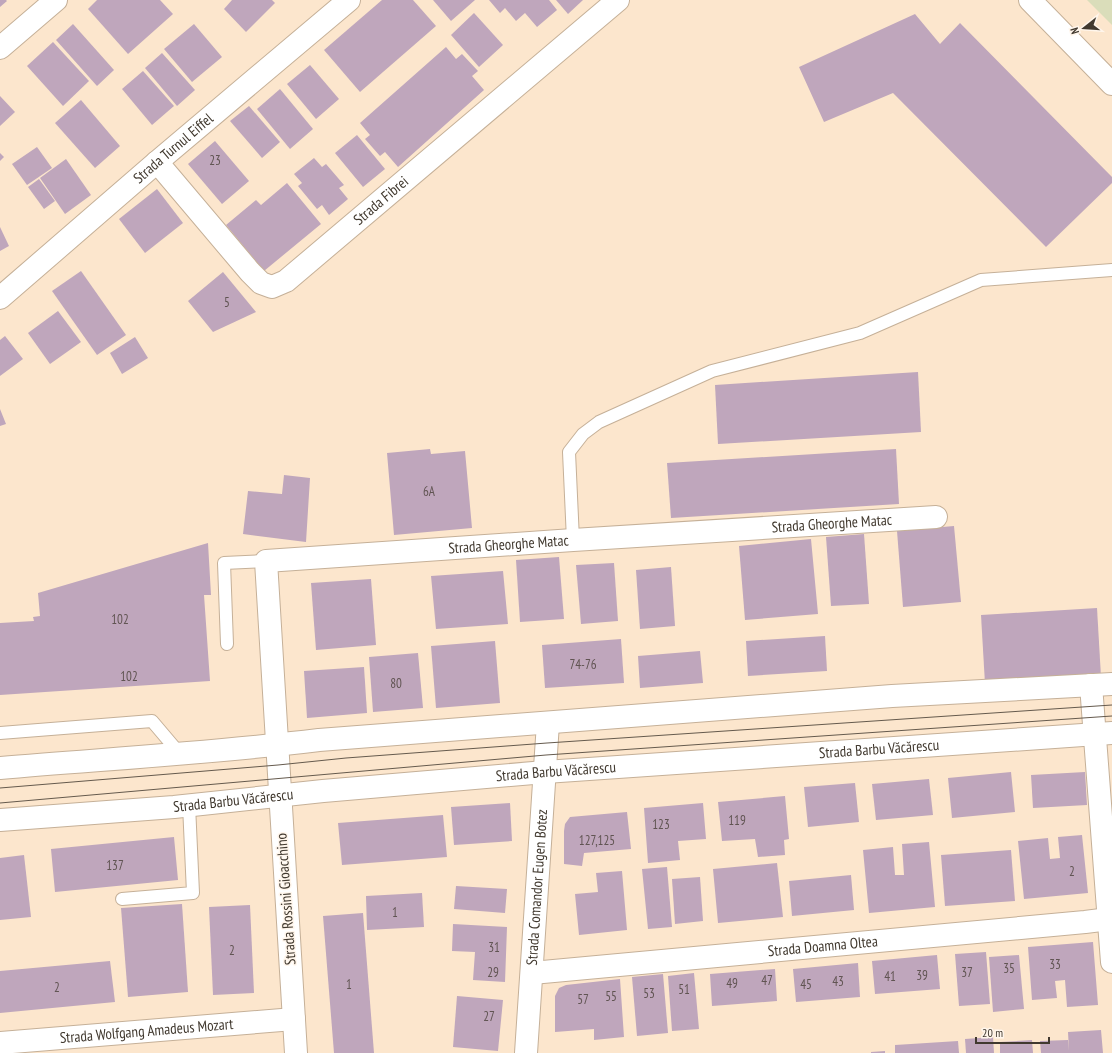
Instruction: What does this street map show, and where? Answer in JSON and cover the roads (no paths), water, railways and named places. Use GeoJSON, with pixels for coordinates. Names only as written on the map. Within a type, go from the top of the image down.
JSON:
{"type":"FeatureCollection","features":[{"type":"Feature","properties":{"kind":"street"},"geometry":{"type":"LineString","coordinates":[[0,48],[56,0]]}},
{"type":"Feature","properties":{"kind":"street","name":"Strada Turnul Eiffel"},"geometry":{"type":"LineString","coordinates":[[0,298],[157,162],[349,0]]}},
{"type":"Feature","properties":{"kind":"street","name":"Strada Fibrei"},"geometry":{"type":"LineString","coordinates":[[157,162],[250,272],[261,283],[272,287],[286,281],[618,0]]}},
{"type":"Feature","properties":{"kind":"street"},"geometry":{"type":"LineString","coordinates":[[1030,0],[1112,84]]}},
{"type":"Feature","properties":{"kind":"street","name":"Strada Gheorghe Matac"},"geometry":{"type":"LineString","coordinates":[[266,561],[936,517]]}},
{"type":"Feature","properties":{"kind":"street"},"geometry":{"type":"LineString","coordinates":[[266,561],[277,745]]}},
{"type":"Feature","properties":{"kind":"street"},"geometry":{"type":"LineString","coordinates":[[0,768],[180,754],[319,740],[892,696],[1102,685],[1112,962]]}},
{"type":"Feature","properties":{"kind":"street","name":"Strada Comandor Eugen Botez"},"geometry":{"type":"LineString","coordinates":[[526,1053],[548,723]]}},
{"type":"Feature","properties":{"kind":"street","name":"Strada Barbu Văcărescu"},"geometry":{"type":"LineString","coordinates":[[0,820],[189,805],[280,795],[545,772],[1104,734]]}},
{"type":"Feature","properties":{"kind":"street","name":"Strada Rossini Gioacchino"},"geometry":{"type":"LineString","coordinates":[[277,745],[296,1053]]}},
{"type":"Feature","properties":{"kind":"street","name":"Strada Doamna Oltea"},"geometry":{"type":"LineString","coordinates":[[532,973],[1085,922],[1110,917]]}},
{"type":"Feature","properties":{"kind":"street","name":"Strada Wolfgang Amadeus Mozart"},"geometry":{"type":"LineString","coordinates":[[0,1043],[294,1019]]}},
{"type":"Feature","properties":{"kind":"lane"},"geometry":{"type":"LineString","coordinates":[[573,540],[569,452],[583,434],[599,422],[712,370],[860,333],[981,280],[1112,270]]}},
{"type":"Feature","properties":{"kind":"lane"},"geometry":{"type":"LineString","coordinates":[[227,644],[224,563],[266,561]]}},
{"type":"Feature","properties":{"kind":"lane"},"geometry":{"type":"LineString","coordinates":[[0,733],[152,721],[180,754]]}},
{"type":"Feature","properties":{"kind":"lane"},"geometry":{"type":"LineString","coordinates":[[122,899],[193,893],[189,805]]}},
{"type":"Feature","properties":{"kind":"tram line"},"geometry":{"type":"LineString","coordinates":[[0,788],[346,758],[1112,705]]}},
{"type":"Feature","properties":{"kind":"tram line"},"geometry":{"type":"LineString","coordinates":[[0,803],[546,755],[1112,716]]}}]}
